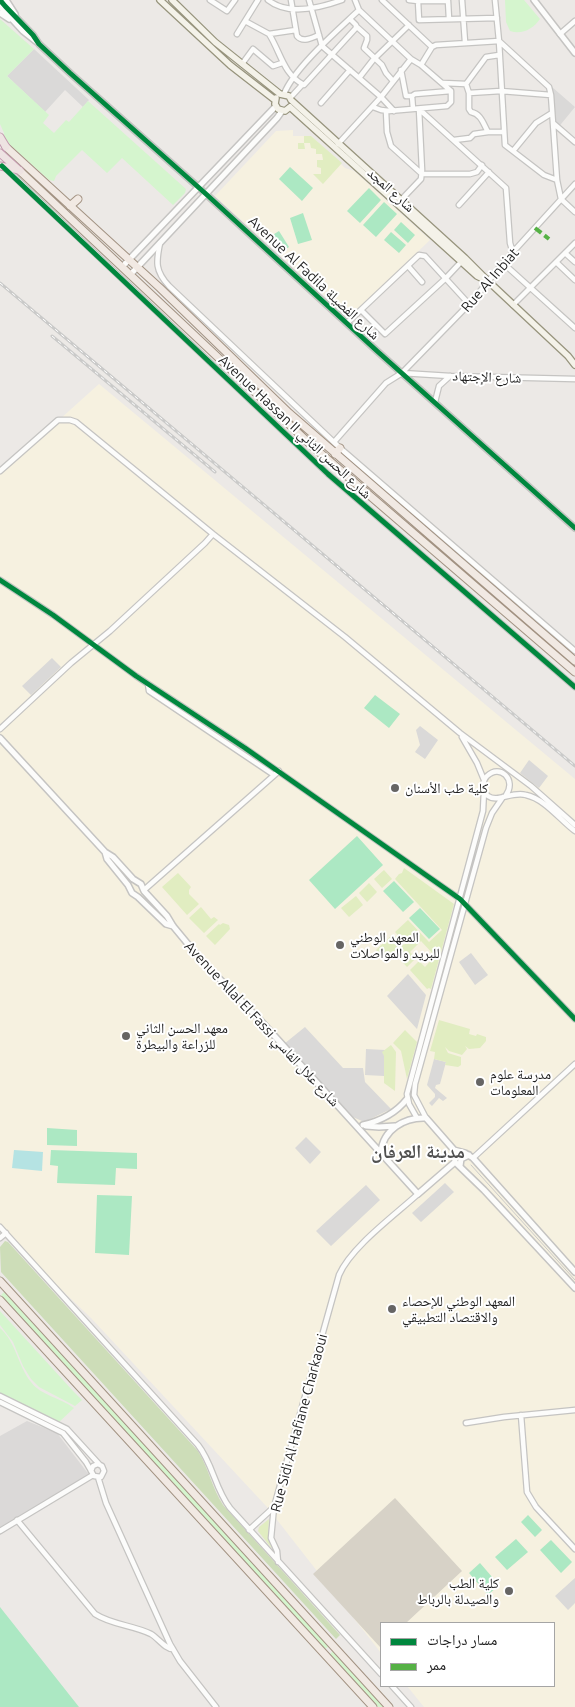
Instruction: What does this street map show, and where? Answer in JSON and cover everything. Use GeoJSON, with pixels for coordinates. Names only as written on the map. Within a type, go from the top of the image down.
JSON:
{"type":"FeatureCollection","features":[{"type":"Feature","properties":{"kind":"highway"},"geometry":{"type":"LineString","coordinates":[[0,137],[3,145]]}},
{"type":"Feature","properties":{"kind":"highway","name":"Avenue Hassan II شارع الحسن الثاني"},"geometry":{"type":"LineString","coordinates":[[0,153],[20,171]]}},
{"type":"Feature","properties":{"kind":"highway"},"geometry":{"type":"LineString","coordinates":[[1,166],[20,171]]}},
{"type":"Feature","properties":{"kind":"main road"},"geometry":{"type":"LineString","coordinates":[[160,0],[282,111],[290,108],[291,99]]}},
{"type":"Feature","properties":{"kind":"main road"},"geometry":{"type":"LineString","coordinates":[[172,0],[215,42],[282,94],[275,103]]}},
{"type":"Feature","properties":{"kind":"main road","name":"شارع المجد"},"geometry":{"type":"LineString","coordinates":[[282,94],[291,99],[461,262],[477,276],[488,282]]}},
{"type":"Feature","properties":{"kind":"main road","name":"شارع المجد"},"geometry":{"type":"LineString","coordinates":[[290,108],[402,200],[568,356],[575,365]]}},
{"type":"Feature","properties":{"kind":"main road","name":"Avenue Hassan II شارع الحسن الثاني"},"geometry":{"type":"LineString","coordinates":[[3,145],[302,419],[515,610],[575,661]]}},
{"type":"Feature","properties":{"kind":"main road","name":"Avenue Hassan II شارع الحسن الثاني"},"geometry":{"type":"LineString","coordinates":[[20,171],[311,446],[575,672]]}},
{"type":"Feature","properties":{"kind":"main road"},"geometry":{"type":"LineString","coordinates":[[70,206],[78,198]]}},
{"type":"Feature","properties":{"kind":"main road","name":"شارع المجد"},"geometry":{"type":"LineString","coordinates":[[568,356],[575,359]]}},
{"type":"Feature","properties":{"kind":"main road"},"geometry":{"type":"LineString","coordinates":[[515,610],[520,604]]}},
{"type":"Feature","properties":{"kind":"main road"},"geometry":{"type":"LineString","coordinates":[[0,1281],[389,1707]]}},
{"type":"Feature","properties":{"kind":"main road"},"geometry":{"type":"LineString","coordinates":[[0,1300],[373,1707]]}},
{"type":"Feature","properties":{"kind":"street","name":"Avenue Al Fadila شارع الفضيلة"},"geometry":{"type":"LineString","coordinates":[[0,0],[19,24]]}},
{"type":"Feature","properties":{"kind":"street","name":"Avenue Al Fadila شارع الفضيلة"},"geometry":{"type":"LineString","coordinates":[[6,0],[19,24]]}},
{"type":"Feature","properties":{"kind":"street"},"geometry":{"type":"LineString","coordinates":[[210,0],[226,11],[235,0]]}},
{"type":"Feature","properties":{"kind":"street"},"geometry":{"type":"LineString","coordinates":[[237,34],[258,0]]}},
{"type":"Feature","properties":{"kind":"street"},"geometry":{"type":"LineString","coordinates":[[268,0],[279,6],[294,8],[311,8],[342,0]]}},
{"type":"Feature","properties":{"kind":"street"},"geometry":{"type":"LineString","coordinates":[[291,0],[294,8],[297,36],[302,40],[319,35]]}},
{"type":"Feature","properties":{"kind":"street"},"geometry":{"type":"LineString","coordinates":[[309,0],[322,46],[382,97],[394,111]]}},
{"type":"Feature","properties":{"kind":"street"},"geometry":{"type":"LineString","coordinates":[[355,0],[359,10],[411,59],[421,65],[451,91],[451,102],[447,106],[394,111],[386,111],[373,106]]}},
{"type":"Feature","properties":{"kind":"street"},"geometry":{"type":"LineString","coordinates":[[382,0],[432,47]]}},
{"type":"Feature","properties":{"kind":"street"},"geometry":{"type":"LineString","coordinates":[[409,0],[448,0],[449,19]]}},
{"type":"Feature","properties":{"kind":"street"},"geometry":{"type":"LineString","coordinates":[[462,0],[465,42]]}},
{"type":"Feature","properties":{"kind":"street"},"geometry":{"type":"LineString","coordinates":[[495,0],[505,145],[544,175],[557,180]]}},
{"type":"Feature","properties":{"kind":"street"},"geometry":{"type":"LineString","coordinates":[[534,0],[575,53]]}},
{"type":"Feature","properties":{"kind":"street"},"geometry":{"type":"LineString","coordinates":[[418,1],[419,20],[497,18]]}},
{"type":"Feature","properties":{"kind":"street","name":"Avenue Al Fadila شارع الفضيلة"},"geometry":{"type":"LineString","coordinates":[[0,6],[33,35],[39,44],[70,73],[206,194],[400,374],[435,402],[575,528]]}},
{"type":"Feature","properties":{"kind":"street"},"geometry":{"type":"LineString","coordinates":[[282,94],[294,77],[322,46],[359,10]]}},
{"type":"Feature","properties":{"kind":"street","name":"Avenue Al Fadila شارع الفضيلة"},"geometry":{"type":"LineString","coordinates":[[0,13],[19,24]]}},
{"type":"Feature","properties":{"kind":"street"},"geometry":{"type":"LineString","coordinates":[[350,19],[367,36],[364,48],[376,58],[393,81]]}},
{"type":"Feature","properties":{"kind":"street"},"geometry":{"type":"LineString","coordinates":[[246,21],[269,34],[280,53],[282,63],[302,85]]}},
{"type":"Feature","properties":{"kind":"street"},"geometry":{"type":"LineString","coordinates":[[560,34],[575,21]]}},
{"type":"Feature","properties":{"kind":"street"},"geometry":{"type":"LineString","coordinates":[[359,78],[409,25]]}},
{"type":"Feature","properties":{"kind":"street"},"geometry":{"type":"LineString","coordinates":[[291,99],[357,27]]}},
{"type":"Feature","properties":{"kind":"street"},"geometry":{"type":"LineString","coordinates":[[269,34],[296,30]]}},
{"type":"Feature","properties":{"kind":"street"},"geometry":{"type":"LineString","coordinates":[[421,65],[432,47],[465,42],[499,41],[547,83],[551,95],[557,180],[561,199],[575,212]]}},
{"type":"Feature","properties":{"kind":"street"},"geometry":{"type":"LineString","coordinates":[[242,64],[253,49],[273,66],[282,63]]}},
{"type":"Feature","properties":{"kind":"street"},"geometry":{"type":"LineString","coordinates":[[466,84],[486,58],[499,55]]}},
{"type":"Feature","properties":{"kind":"street"},"geometry":{"type":"LineString","coordinates":[[337,145],[382,97],[411,59]]}},
{"type":"Feature","properties":{"kind":"street"},"geometry":{"type":"LineString","coordinates":[[321,103],[350,70]]}},
{"type":"Feature","properties":{"kind":"street"},"geometry":{"type":"LineString","coordinates":[[401,70],[406,96],[451,91]]}},
{"type":"Feature","properties":{"kind":"street"},"geometry":{"type":"LineString","coordinates":[[443,83],[466,84]]}},
{"type":"Feature","properties":{"kind":"street"},"geometry":{"type":"LineString","coordinates":[[466,84],[468,109],[479,115],[488,132]]}},
{"type":"Feature","properties":{"kind":"street"},"geometry":{"type":"LineString","coordinates":[[468,93],[500,92],[551,95]]}},
{"type":"Feature","properties":{"kind":"street"},"geometry":{"type":"LineString","coordinates":[[412,96],[413,110]]}},
{"type":"Feature","properties":{"kind":"street"},"geometry":{"type":"LineString","coordinates":[[122,267],[275,103]]}},
{"type":"Feature","properties":{"kind":"street"},"geometry":{"type":"LineString","coordinates":[[419,109],[506,188],[512,253]]}},
{"type":"Feature","properties":{"kind":"street"},"geometry":{"type":"LineString","coordinates":[[402,200],[420,181],[422,174],[419,109]]}},
{"type":"Feature","properties":{"kind":"street"},"geometry":{"type":"LineString","coordinates":[[130,275],[282,111]]}},
{"type":"Feature","properties":{"kind":"street"},"geometry":{"type":"LineString","coordinates":[[386,111],[387,132],[391,146],[422,174],[474,173],[482,165]]}},
{"type":"Feature","properties":{"kind":"street"},"geometry":{"type":"LineString","coordinates":[[513,151],[536,123],[552,113]]}},
{"type":"Feature","properties":{"kind":"street"},"geometry":{"type":"LineString","coordinates":[[553,123],[575,142]]}},
{"type":"Feature","properties":{"kind":"street"},"geometry":{"type":"LineString","coordinates":[[454,140],[470,138],[476,133],[503,132]]}},
{"type":"Feature","properties":{"kind":"street"},"geometry":{"type":"LineString","coordinates":[[1,166],[328,474],[575,687]]}},
{"type":"Feature","properties":{"kind":"street"},"geometry":{"type":"LineString","coordinates":[[459,205],[489,172]]}},
{"type":"Feature","properties":{"kind":"street","name":"Rue Al Inbiat"},"geometry":{"type":"LineString","coordinates":[[334,442],[386,383],[400,374],[469,304],[512,253],[575,185]]}},
{"type":"Feature","properties":{"kind":"street"},"geometry":{"type":"LineString","coordinates":[[160,243],[156,263],[163,279],[302,419]]}},
{"type":"Feature","properties":{"kind":"street"},"geometry":{"type":"LineString","coordinates":[[513,305],[575,243]]}},
{"type":"Feature","properties":{"kind":"street"},"geometry":{"type":"LineString","coordinates":[[564,253],[575,262]]}},
{"type":"Feature","properties":{"kind":"street"},"geometry":{"type":"LineString","coordinates":[[347,323],[419,255],[423,255],[469,304]]}},
{"type":"Feature","properties":{"kind":"street"},"geometry":{"type":"LineString","coordinates":[[361,310],[385,334],[461,262]]}},
{"type":"Feature","properties":{"kind":"street"},"geometry":{"type":"LineString","coordinates":[[556,262],[575,279]]}},
{"type":"Feature","properties":{"kind":"street"},"geometry":{"type":"LineString","coordinates":[[504,263],[575,328]]}},
{"type":"Feature","properties":{"kind":"street"},"geometry":{"type":"LineString","coordinates":[[408,266],[422,282]]}},
{"type":"Feature","properties":{"kind":"street","name":"شارع الإجتهاد"},"geometry":{"type":"LineString","coordinates":[[400,374],[575,379]]}},
{"type":"Feature","properties":{"kind":"street"},"geometry":{"type":"LineString","coordinates":[[435,402],[439,386],[450,376]]}},
{"type":"Feature","properties":{"kind":"street"},"geometry":{"type":"LineString","coordinates":[[0,471],[58,420],[76,422],[213,534],[345,637],[460,733],[531,786],[575,825]]}},
{"type":"Feature","properties":{"kind":"street"},"geometry":{"type":"LineString","coordinates":[[314,429],[334,442],[338,451]]}},
{"type":"Feature","properties":{"kind":"street"},"geometry":{"type":"LineString","coordinates":[[370,479],[575,651]]}},
{"type":"Feature","properties":{"kind":"street"},"geometry":{"type":"LineString","coordinates":[[0,729],[92,644],[110,631],[213,534]]}},
{"type":"Feature","properties":{"kind":"street"},"geometry":{"type":"LineString","coordinates":[[0,580],[53,615],[148,684],[279,771],[460,899],[575,1018]]}},
{"type":"Feature","properties":{"kind":"street"},"geometry":{"type":"LineString","coordinates":[[148,684],[147,688],[149,690],[274,776]]}},
{"type":"Feature","properties":{"kind":"street"},"geometry":{"type":"LineString","coordinates":[[363,1125],[375,1122],[392,1113],[407,1097],[483,811],[484,780],[460,733]]}},
{"type":"Feature","properties":{"kind":"street"},"geometry":{"type":"LineString","coordinates":[[0,738],[105,852],[113,857],[133,879],[139,882],[144,890]]}},
{"type":"Feature","properties":{"kind":"street"},"geometry":{"type":"LineString","coordinates":[[503,773],[507,768]]}},
{"type":"Feature","properties":{"kind":"street"},"geometry":{"type":"LineString","coordinates":[[105,852],[106,859],[128,885],[130,891],[138,897],[279,771]]}},
{"type":"Feature","properties":{"kind":"street"},"geometry":{"type":"LineString","coordinates":[[484,780],[494,772],[503,773],[510,783],[508,792],[492,813],[488,822],[424,1052],[414,1095],[426,1118],[454,1150],[471,1156],[575,1272]]}},
{"type":"Feature","properties":{"kind":"street"},"geometry":{"type":"LineString","coordinates":[[484,790],[486,794],[494,799],[518,794],[532,797],[575,831]]}},
{"type":"Feature","properties":{"kind":"street"},"geometry":{"type":"LineString","coordinates":[[128,885],[128,881],[133,879]]}},
{"type":"Feature","properties":{"kind":"street","name":"Avenue Allal El Fassi شارع علال الفاسي"},"geometry":{"type":"LineString","coordinates":[[144,890],[168,916],[172,926],[202,961],[260,1020],[381,1152]]}},
{"type":"Feature","properties":{"kind":"street","name":"Avenue Allal El Fassi شارع علال الفاسي"},"geometry":{"type":"LineString","coordinates":[[138,897],[166,924],[172,926]]}},
{"type":"Feature","properties":{"kind":"street"},"geometry":{"type":"LineString","coordinates":[[446,947],[453,949]]}},
{"type":"Feature","properties":{"kind":"street"},"geometry":{"type":"LineString","coordinates":[[435,990],[441,991]]}},
{"type":"Feature","properties":{"kind":"street"},"geometry":{"type":"LineString","coordinates":[[460,1166],[461,1159],[471,1156],[575,1064]]}},
{"type":"Feature","properties":{"kind":"street"},"geometry":{"type":"LineString","coordinates":[[407,1097],[414,1095]]}},
{"type":"Feature","properties":{"kind":"street"},"geometry":{"type":"LineString","coordinates":[[407,1097],[417,1118]]}},
{"type":"Feature","properties":{"kind":"street"},"geometry":{"type":"LineString","coordinates":[[426,1118],[417,1118],[396,1126],[386,1134],[381,1152],[418,1194],[455,1162]]}},
{"type":"Feature","properties":{"kind":"street","name":"Avenue Allal El Fassi شارع علال الفاسي"},"geometry":{"type":"LineString","coordinates":[[352,1121],[379,1128],[396,1126]]}},
{"type":"Feature","properties":{"kind":"street"},"geometry":{"type":"LineString","coordinates":[[454,1150],[455,1162],[575,1288]]}},
{"type":"Feature","properties":{"kind":"street","name":"Rue Sidi Al Hafiane Charkaoui"},"geometry":{"type":"LineString","coordinates":[[380,1673],[278,1562],[277,1551],[271,1538],[274,1507],[343,1266],[354,1252],[418,1194]]}},
{"type":"Feature","properties":{"kind":"street"},"geometry":{"type":"LineString","coordinates":[[0,1227],[198,1444],[210,1463],[222,1497],[278,1562]]}},
{"type":"Feature","properties":{"kind":"street"},"geometry":{"type":"LineString","coordinates":[[0,1238],[6,1233]]}},
{"type":"Feature","properties":{"kind":"street"},"geometry":{"type":"LineString","coordinates":[[0,1396],[67,1429],[104,1468],[103,1475],[94,1474],[0,1531]]}},
{"type":"Feature","properties":{"kind":"street"},"geometry":{"type":"LineString","coordinates":[[0,1402],[63,1433],[70,1440],[94,1474],[173,1650],[216,1707]]}},
{"type":"Feature","properties":{"kind":"street"},"geometry":{"type":"LineString","coordinates":[[466,1423],[575,1410]]}},
{"type":"Feature","properties":{"kind":"street"},"geometry":{"type":"LineString","coordinates":[[521,1415],[527,1492],[536,1507],[575,1549]]}},
{"type":"Feature","properties":{"kind":"street"},"geometry":{"type":"LineString","coordinates":[[94,1474],[94,1466],[100,1465]]}},
{"type":"Feature","properties":{"kind":"street"},"geometry":{"type":"LineString","coordinates":[[249,1530],[274,1507]]}},
{"type":"Feature","properties":{"kind":"street"},"geometry":{"type":"LineString","coordinates":[[17,1520],[95,1614],[108,1621],[146,1632],[173,1650]]}},
{"type":"Feature","properties":{"kind":"street"},"geometry":{"type":"LineString","coordinates":[[393,1687],[411,1707]]}},
{"type":"Feature","properties":{"kind":"shaded area"},"geometry":{"type":"Polygon","coordinates":[[[34,49],[89,100],[83,107],[65,90],[45,112],[7,76],[34,49]]]}},
{"type":"Feature","properties":{"kind":"shaded area"},"geometry":{"type":"Polygon","coordinates":[[[552,87],[575,107],[557,129],[552,87]]]}},
{"type":"Feature","properties":{"kind":"shaded area"},"geometry":{"type":"Polygon","coordinates":[[[293,130],[293,136],[311,136],[345,168],[354,171],[430,240],[349,318],[215,196],[276,131],[293,130]]]}},
{"type":"Feature","properties":{"kind":"shaded area","name":"مدينة العرفان"},"geometry":{"type":"Polygon","coordinates":[[[99,384],[575,779],[575,1707],[424,1707],[408,1687],[555,1687],[555,1622],[380,1622],[380,1652],[267,1507],[91,1318],[0,1231],[0,473],[99,384]]]}},
{"type":"Feature","properties":{"kind":"shaded area"},"geometry":{"type":"Polygon","coordinates":[[[52,658],[61,667],[31,695],[22,686],[52,658]]]}},
{"type":"Feature","properties":{"kind":"shaded area"},"geometry":{"type":"Polygon","coordinates":[[[420,726],[438,740],[425,759],[415,752],[420,745],[416,730],[420,726]]]}},
{"type":"Feature","properties":{"kind":"shaded area"},"geometry":{"type":"Polygon","coordinates":[[[529,760],[548,776],[539,788],[520,773],[529,760]]]}},
{"type":"Feature","properties":{"kind":"shaded area"},"geometry":{"type":"Polygon","coordinates":[[[471,953],[488,975],[475,985],[459,962],[471,953]]]}},
{"type":"Feature","properties":{"kind":"shaded area"},"geometry":{"type":"Polygon","coordinates":[[[408,974],[426,995],[417,1029],[387,996],[408,974]]]}},
{"type":"Feature","properties":{"kind":"shaded area"},"geometry":{"type":"Polygon","coordinates":[[[305,1027],[343,1068],[363,1068],[365,1082],[391,1109],[364,1122],[353,1117],[284,1044],[305,1027]]]}},
{"type":"Feature","properties":{"kind":"shaded area"},"geometry":{"type":"Polygon","coordinates":[[[366,1049],[385,1050],[384,1076],[365,1075],[366,1049]]]}},
{"type":"Feature","properties":{"kind":"shaded area"},"geometry":{"type":"Polygon","coordinates":[[[434,1059],[446,1062],[440,1084],[436,1085],[435,1088],[447,1098],[443,1101],[439,1098],[432,1106],[429,1103],[435,1097],[435,1094],[427,1085],[434,1059]]]}},
{"type":"Feature","properties":{"kind":"shaded area"},"geometry":{"type":"Polygon","coordinates":[[[306,1137],[321,1152],[310,1164],[295,1148],[306,1137]]]}},
{"type":"Feature","properties":{"kind":"shaded area"},"geometry":{"type":"Polygon","coordinates":[[[445,1183],[454,1192],[421,1222],[412,1213],[445,1183]]]}},
{"type":"Feature","properties":{"kind":"shaded area"},"geometry":{"type":"Polygon","coordinates":[[[366,1185],[380,1200],[331,1246],[316,1231],[366,1185]]]}},
{"type":"Feature","properties":{"kind":"shaded area"},"geometry":{"type":"Polygon","coordinates":[[[27,1421],[57,1433],[90,1476],[0,1535],[0,1436],[27,1421]]]}},
{"type":"Feature","properties":{"kind":"shaded area"},"geometry":{"type":"Polygon","coordinates":[[[395,1498],[462,1571],[407,1622],[380,1622],[380,1647],[313,1574],[395,1498]]]}},
{"type":"Feature","properties":{"kind":"shaded area"},"geometry":{"type":"Polygon","coordinates":[[[575,1578],[575,1603],[568,1610],[555,1596],[575,1578]]]}},
{"type":"Feature","properties":{"kind":"green space"},"geometry":{"type":"Polygon","coordinates":[[[505,0],[524,0],[540,19],[534,26],[523,32],[510,31],[506,22],[505,0]]]}},
{"type":"Feature","properties":{"kind":"green space"},"geometry":{"type":"Polygon","coordinates":[[[0,19],[34,49],[7,76],[49,115],[43,123],[54,133],[66,120],[69,122],[88,101],[186,189],[185,193],[173,205],[122,158],[107,173],[82,150],[56,176],[54,181],[49,180],[7,142],[3,136],[4,133],[0,124],[0,19]]]}},
{"type":"Feature","properties":{"kind":"green space"},"geometry":{"type":"Polygon","coordinates":[[[304,136],[311,136],[342,163],[323,184],[313,174],[321,174],[321,168],[317,167],[317,160],[323,160],[322,154],[316,154],[316,149],[311,148],[310,143],[304,143],[304,136]]]}},
{"type":"Feature","properties":{"kind":"green space"},"geometry":{"type":"Polygon","coordinates":[[[298,143],[304,143],[305,149],[298,149],[298,143]]]}},
{"type":"Feature","properties":{"kind":"green space"},"geometry":{"type":"Polygon","coordinates":[[[290,167],[313,188],[302,201],[279,179],[290,167]]]}},
{"type":"Feature","properties":{"kind":"green space"},"geometry":{"type":"Polygon","coordinates":[[[369,188],[381,200],[360,223],[347,211],[369,188]]]}},
{"type":"Feature","properties":{"kind":"green space"},"geometry":{"type":"Polygon","coordinates":[[[384,202],[397,214],[376,237],[363,225],[384,202]]]}},
{"type":"Feature","properties":{"kind":"green space"},"geometry":{"type":"Polygon","coordinates":[[[303,213],[312,240],[298,244],[290,218],[303,213]]]}},
{"type":"Feature","properties":{"kind":"green space"},"geometry":{"type":"Polygon","coordinates":[[[401,222],[415,235],[408,243],[394,230],[401,222]]]}},
{"type":"Feature","properties":{"kind":"green space"},"geometry":{"type":"Polygon","coordinates":[[[279,231],[289,247],[281,252],[271,236],[279,231]]]}},
{"type":"Feature","properties":{"kind":"green space"},"geometry":{"type":"Polygon","coordinates":[[[391,232],[406,245],[399,253],[384,240],[391,232]]]}},
{"type":"Feature","properties":{"kind":"green space"},"geometry":{"type":"Polygon","coordinates":[[[375,695],[400,714],[389,728],[364,708],[375,695]]]}},
{"type":"Feature","properties":{"kind":"green space"},"geometry":{"type":"Polygon","coordinates":[[[357,836],[383,865],[335,909],[309,880],[357,836]]]}},
{"type":"Feature","properties":{"kind":"green space"},"geometry":{"type":"Polygon","coordinates":[[[404,868],[454,904],[431,989],[427,989],[410,970],[419,961],[425,967],[435,956],[421,941],[410,952],[416,958],[407,967],[395,954],[387,961],[376,950],[393,934],[404,945],[405,943],[395,932],[408,920],[429,942],[442,930],[395,879],[402,873],[404,868]]]}},
{"type":"Feature","properties":{"kind":"green space"},"geometry":{"type":"Polygon","coordinates":[[[384,870],[392,879],[382,888],[374,879],[384,870]]]}},
{"type":"Feature","properties":{"kind":"green space"},"geometry":{"type":"Polygon","coordinates":[[[178,873],[191,887],[189,894],[199,904],[187,915],[162,887],[178,873]]]}},
{"type":"Feature","properties":{"kind":"green space"},"geometry":{"type":"Polygon","coordinates":[[[394,881],[414,902],[403,912],[383,891],[394,881]]]}},
{"type":"Feature","properties":{"kind":"green space"},"geometry":{"type":"Polygon","coordinates":[[[369,883],[377,892],[367,902],[359,893],[369,883]]]}},
{"type":"Feature","properties":{"kind":"green space"},"geometry":{"type":"Polygon","coordinates":[[[356,896],[363,905],[349,917],[341,908],[356,896]]]}},
{"type":"Feature","properties":{"kind":"green space"},"geometry":{"type":"Polygon","coordinates":[[[201,907],[211,919],[214,917],[218,920],[204,933],[189,918],[201,907]]]}},
{"type":"Feature","properties":{"kind":"green space"},"geometry":{"type":"Polygon","coordinates":[[[420,908],[440,929],[429,939],[409,918],[420,908]]]}},
{"type":"Feature","properties":{"kind":"green space"},"geometry":{"type":"Polygon","coordinates":[[[219,924],[229,925],[230,929],[215,945],[206,936],[219,924]]]}},
{"type":"Feature","properties":{"kind":"green space"},"geometry":{"type":"Polygon","coordinates":[[[439,1020],[470,1029],[469,1034],[486,1037],[486,1041],[480,1048],[469,1049],[465,1046],[467,1049],[462,1055],[449,1051],[445,1047],[448,1053],[461,1057],[461,1065],[458,1067],[445,1065],[446,1062],[434,1059],[435,1052],[430,1051],[439,1020]]]}},
{"type":"Feature","properties":{"kind":"green space"},"geometry":{"type":"Polygon","coordinates":[[[405,1030],[417,1042],[407,1079],[401,1051],[393,1043],[405,1030]]]}},
{"type":"Feature","properties":{"kind":"green space"},"geometry":{"type":"Polygon","coordinates":[[[391,1045],[396,1052],[395,1091],[384,1083],[384,1056],[382,1052],[391,1045]]]}},
{"type":"Feature","properties":{"kind":"green space"},"geometry":{"type":"Polygon","coordinates":[[[47,1128],[77,1130],[77,1146],[47,1145],[47,1128]]]}},
{"type":"Feature","properties":{"kind":"green space"},"geometry":{"type":"Polygon","coordinates":[[[51,1150],[137,1153],[137,1169],[116,1168],[115,1185],[57,1183],[58,1166],[50,1165],[51,1150]]]}},
{"type":"Feature","properties":{"kind":"green space"},"geometry":{"type":"Polygon","coordinates":[[[97,1195],[132,1196],[129,1255],[95,1253],[97,1195]]]}},
{"type":"Feature","properties":{"kind":"green space"},"geometry":{"type":"Polygon","coordinates":[[[5,1241],[8,1242],[198,1451],[223,1505],[340,1635],[336,1639],[1,1272],[0,1247],[5,1241]]]}},
{"type":"Feature","properties":{"kind":"green space"},"geometry":{"type":"Polygon","coordinates":[[[4,1292],[329,1646],[325,1649],[1,1295],[4,1292]]]}},
{"type":"Feature","properties":{"kind":"green space"},"geometry":{"type":"Polygon","coordinates":[[[0,1311],[82,1400],[75,1406],[39,1387],[31,1379],[23,1366],[13,1342],[0,1325],[0,1311]]]}},
{"type":"Feature","properties":{"kind":"green space"},"geometry":{"type":"Polygon","coordinates":[[[0,1328],[10,1340],[31,1382],[40,1390],[74,1408],[57,1424],[27,1413],[0,1399],[0,1328]]]}},
{"type":"Feature","properties":{"kind":"green space"},"geometry":{"type":"Polygon","coordinates":[[[528,1515],[542,1530],[535,1537],[521,1522],[528,1515]]]}},
{"type":"Feature","properties":{"kind":"green space"},"geometry":{"type":"Polygon","coordinates":[[[269,1519],[268,1538],[272,1549],[258,1531],[259,1527],[269,1519]]]}},
{"type":"Feature","properties":{"kind":"green space"},"geometry":{"type":"Polygon","coordinates":[[[516,1539],[528,1552],[507,1570],[495,1557],[516,1539]]]}},
{"type":"Feature","properties":{"kind":"green space"},"geometry":{"type":"Polygon","coordinates":[[[551,1540],[572,1562],[561,1573],[540,1550],[551,1540]]]}},
{"type":"Feature","properties":{"kind":"green space"},"geometry":{"type":"Polygon","coordinates":[[[480,1563],[499,1585],[488,1595],[469,1573],[480,1563]]]}},
{"type":"Feature","properties":{"kind":"green space"},"geometry":{"type":"Polygon","coordinates":[[[0,1607],[79,1707],[0,1707],[0,1607]]]}},
{"type":"Feature","properties":{"kind":"green space"},"geometry":{"type":"Polygon","coordinates":[[[333,1651],[384,1707],[378,1707],[330,1654],[333,1651]]]}},
{"type":"Feature","properties":{"kind":"water"},"geometry":{"type":"Polygon","coordinates":[[[14,1150],[43,1152],[42,1171],[12,1168],[14,1150]]]}},
{"type":"Feature","properties":{"kind":"tram line"},"geometry":{"type":"LineString","coordinates":[[471,1165],[575,1280]]}},
{"type":"Feature","properties":{"kind":"railway"},"geometry":{"type":"LineString","coordinates":[[0,283],[575,766]]}},
{"type":"Feature","properties":{"kind":"railway"},"geometry":{"type":"LineString","coordinates":[[52,336],[215,472]]}},
{"type":"Feature","properties":{"kind":"marked path"},"geometry":{"type":"LineString","coordinates":[[535,228],[549,239]]}},
{"type":"Feature","properties":{"kind":"cycle path"},"geometry":{"type":"LineString","coordinates":[[0,0],[39,44],[70,73],[575,528]]}},
{"type":"Feature","properties":{"kind":"cycle path"},"geometry":{"type":"LineString","coordinates":[[2,166],[328,474],[575,687]]}},
{"type":"Feature","properties":{"kind":"cycle path"},"geometry":{"type":"LineString","coordinates":[[0,580],[53,615],[136,676],[245,748],[460,899],[575,1019]]}},
{"type":"Feature","properties":{"kind":"place","name":"كلية طب الأسنان"},"geometry":{"type":"Point","coordinates":[395,788]}},
{"type":"Feature","properties":{"kind":"place","name":"المعهد الوطني للبريد والمواصلات"},"geometry":{"type":"Point","coordinates":[340,945]}},
{"type":"Feature","properties":{"kind":"place","name":"معهد الحسن الثاني للزراعة والبيطرة"},"geometry":{"type":"Point","coordinates":[126,1036]}},
{"type":"Feature","properties":{"kind":"place","name":"مدرسة علوم المعلومات"},"geometry":{"type":"Point","coordinates":[480,1082]}},
{"type":"Feature","properties":{"kind":"place","name":"المعهد الوطني للإحصاء والاقتصاد التطبيقي"},"geometry":{"type":"Point","coordinates":[392,1309]}},
{"type":"Feature","properties":{"kind":"place","name":"كلية الطب والصيدلة بالرباط"},"geometry":{"type":"Point","coordinates":[509,1591]}},
{"type":"Feature","properties":{"kind":"district","name":"مدينة العرفان"},"geometry":{"type":"Point","coordinates":[418,1152]}}]}
